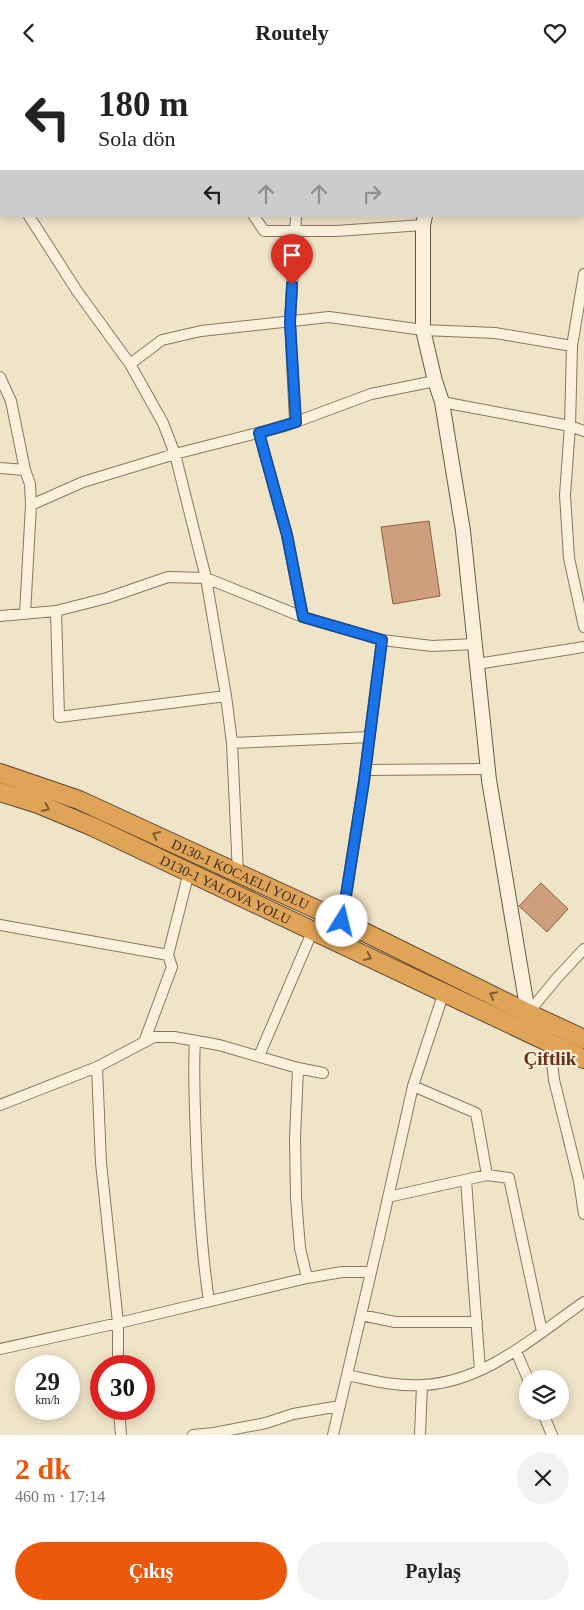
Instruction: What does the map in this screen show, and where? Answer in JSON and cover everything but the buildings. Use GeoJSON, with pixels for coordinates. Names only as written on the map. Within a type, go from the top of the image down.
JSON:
{"type":"FeatureCollection","features":[{"type":"Feature","properties":{"kind":"highway","name":"D130-1 KOCAELİ YOLU"},"geometry":{"type":"LineString","coordinates":[[0,773],[79,800],[342,921],[584,1039]]}},
{"type":"Feature","properties":{"kind":"highway","name":"D130-1 YALOVA YOLU"},"geometry":{"type":"LineString","coordinates":[[0,792],[38,804],[91,826],[584,1059]]}},
{"type":"Feature","properties":{"kind":"street"},"geometry":{"type":"LineString","coordinates":[[30,217],[77,291],[130,364],[163,423],[174,455],[206,578],[226,697],[232,743],[238,874]]}},
{"type":"Feature","properties":{"kind":"street"},"geometry":{"type":"LineString","coordinates":[[255,217],[264,231],[336,231],[424,220],[423,330],[442,402],[463,531],[488,769],[528,1013]]}},
{"type":"Feature","properties":{"kind":"street"},"geometry":{"type":"LineString","coordinates":[[296,217],[290,322],[296,422]]}},
{"type":"Feature","properties":{"kind":"street"},"geometry":{"type":"LineString","coordinates":[[584,274],[580,318],[572,346],[570,426],[565,495],[569,558],[584,627]]}},
{"type":"Feature","properties":{"kind":"street"},"geometry":{"type":"LineString","coordinates":[[130,364],[162,340],[201,331],[329,317],[423,330],[495,333],[572,346]]}},
{"type":"Feature","properties":{"kind":"street"},"geometry":{"type":"LineString","coordinates":[[0,377],[12,401],[25,470],[30,485],[31,505],[25,614]]}},
{"type":"Feature","properties":{"kind":"street"},"geometry":{"type":"LineString","coordinates":[[31,505],[83,482],[296,422],[371,394],[435,381]]}},
{"type":"Feature","properties":{"kind":"street"},"geometry":{"type":"LineString","coordinates":[[442,402],[570,426],[584,431]]}},
{"type":"Feature","properties":{"kind":"street"},"geometry":{"type":"LineString","coordinates":[[259,433],[287,535],[303,617]]}},
{"type":"Feature","properties":{"kind":"street"},"geometry":{"type":"LineString","coordinates":[[0,468],[25,470]]}},
{"type":"Feature","properties":{"kind":"street"},"geometry":{"type":"LineString","coordinates":[[0,616],[56,611],[107,598],[168,577],[206,578],[303,617],[382,640],[432,646],[475,644]]}},
{"type":"Feature","properties":{"kind":"street"},"geometry":{"type":"LineString","coordinates":[[56,611],[59,717],[226,697]]}},
{"type":"Feature","properties":{"kind":"street"},"geometry":{"type":"LineString","coordinates":[[342,921],[370,737],[382,640]]}},
{"type":"Feature","properties":{"kind":"street"},"geometry":{"type":"LineString","coordinates":[[477,664],[584,647]]}},
{"type":"Feature","properties":{"kind":"street"},"geometry":{"type":"LineString","coordinates":[[232,743],[370,737]]}},
{"type":"Feature","properties":{"kind":"street"},"geometry":{"type":"LineString","coordinates":[[365,770],[488,769]]}},
{"type":"Feature","properties":{"kind":"street"},"geometry":{"type":"LineString","coordinates":[[144,1042],[172,967],[168,955],[189,872]]}},
{"type":"Feature","properties":{"kind":"street"},"geometry":{"type":"LineString","coordinates":[[0,925],[168,955]]}},
{"type":"Feature","properties":{"kind":"street"},"geometry":{"type":"LineString","coordinates":[[259,1056],[313,931]]}},
{"type":"Feature","properties":{"kind":"street"},"geometry":{"type":"LineString","coordinates":[[528,1013],[584,949]]}},
{"type":"Feature","properties":{"kind":"street"},"geometry":{"type":"LineString","coordinates":[[333,1435],[413,1086],[444,992]]}},
{"type":"Feature","properties":{"kind":"street"},"geometry":{"type":"LineString","coordinates":[[0,1105],[97,1067],[154,1037],[174,1037],[218,1045],[298,1068],[323,1073]]}},
{"type":"Feature","properties":{"kind":"street"},"geometry":{"type":"LineString","coordinates":[[195,1041],[193,1063],[202,1259],[209,1301]]}},
{"type":"Feature","properties":{"kind":"street"},"geometry":{"type":"LineString","coordinates":[[550,1043],[554,1080],[579,1181],[584,1214]]}},
{"type":"Feature","properties":{"kind":"street"},"geometry":{"type":"LineString","coordinates":[[97,1067],[101,1163],[118,1323],[118,1355]]}},
{"type":"Feature","properties":{"kind":"street"},"geometry":{"type":"LineString","coordinates":[[298,1068],[295,1138],[296,1198],[300,1248],[307,1278]]}},
{"type":"Feature","properties":{"kind":"street"},"geometry":{"type":"LineString","coordinates":[[413,1086],[476,1113],[487,1175]]}},
{"type":"Feature","properties":{"kind":"street"},"geometry":{"type":"LineString","coordinates":[[388,1197],[487,1175],[508,1178],[542,1332]]}},
{"type":"Feature","properties":{"kind":"street"},"geometry":{"type":"LineString","coordinates":[[466,1180],[480,1370]]}},
{"type":"Feature","properties":{"kind":"street"},"geometry":{"type":"LineString","coordinates":[[0,1349],[307,1278],[342,1272],[371,1272]]}},
{"type":"Feature","properties":{"kind":"street"},"geometry":{"type":"LineString","coordinates":[[347,1375],[388,1383],[422,1385],[454,1381],[516,1351],[584,1302]]}},
{"type":"Feature","properties":{"kind":"street"},"geometry":{"type":"LineString","coordinates":[[361,1315],[395,1323],[477,1322]]}},
{"type":"Feature","properties":{"kind":"street"},"geometry":{"type":"LineString","coordinates":[[516,1351],[524,1370]]}},
{"type":"Feature","properties":{"kind":"street"},"geometry":{"type":"LineString","coordinates":[[420,1435],[422,1385]]}},
{"type":"Feature","properties":{"kind":"street"},"geometry":{"type":"LineString","coordinates":[[193,1435],[266,1423],[293,1414],[340,1406]]}},
{"type":"Feature","properties":{"kind":"street"},"geometry":{"type":"LineString","coordinates":[[120,1420],[121,1435]]}},
{"type":"Feature","properties":{"kind":"street"},"geometry":{"type":"LineString","coordinates":[[546,1420],[552,1435]]}},
{"type":"Feature","properties":{"kind":"district","name":"Çiftlik"},"geometry":{"type":"Point","coordinates":[550,1058]}},
{"type":"Feature","properties":{"kind":"route"},"geometry":{"type":"LineString","coordinates":[[292,285],[290,322],[296,422],[259,433],[287,535],[303,617],[382,640],[364,781],[342,921]]}}]}
